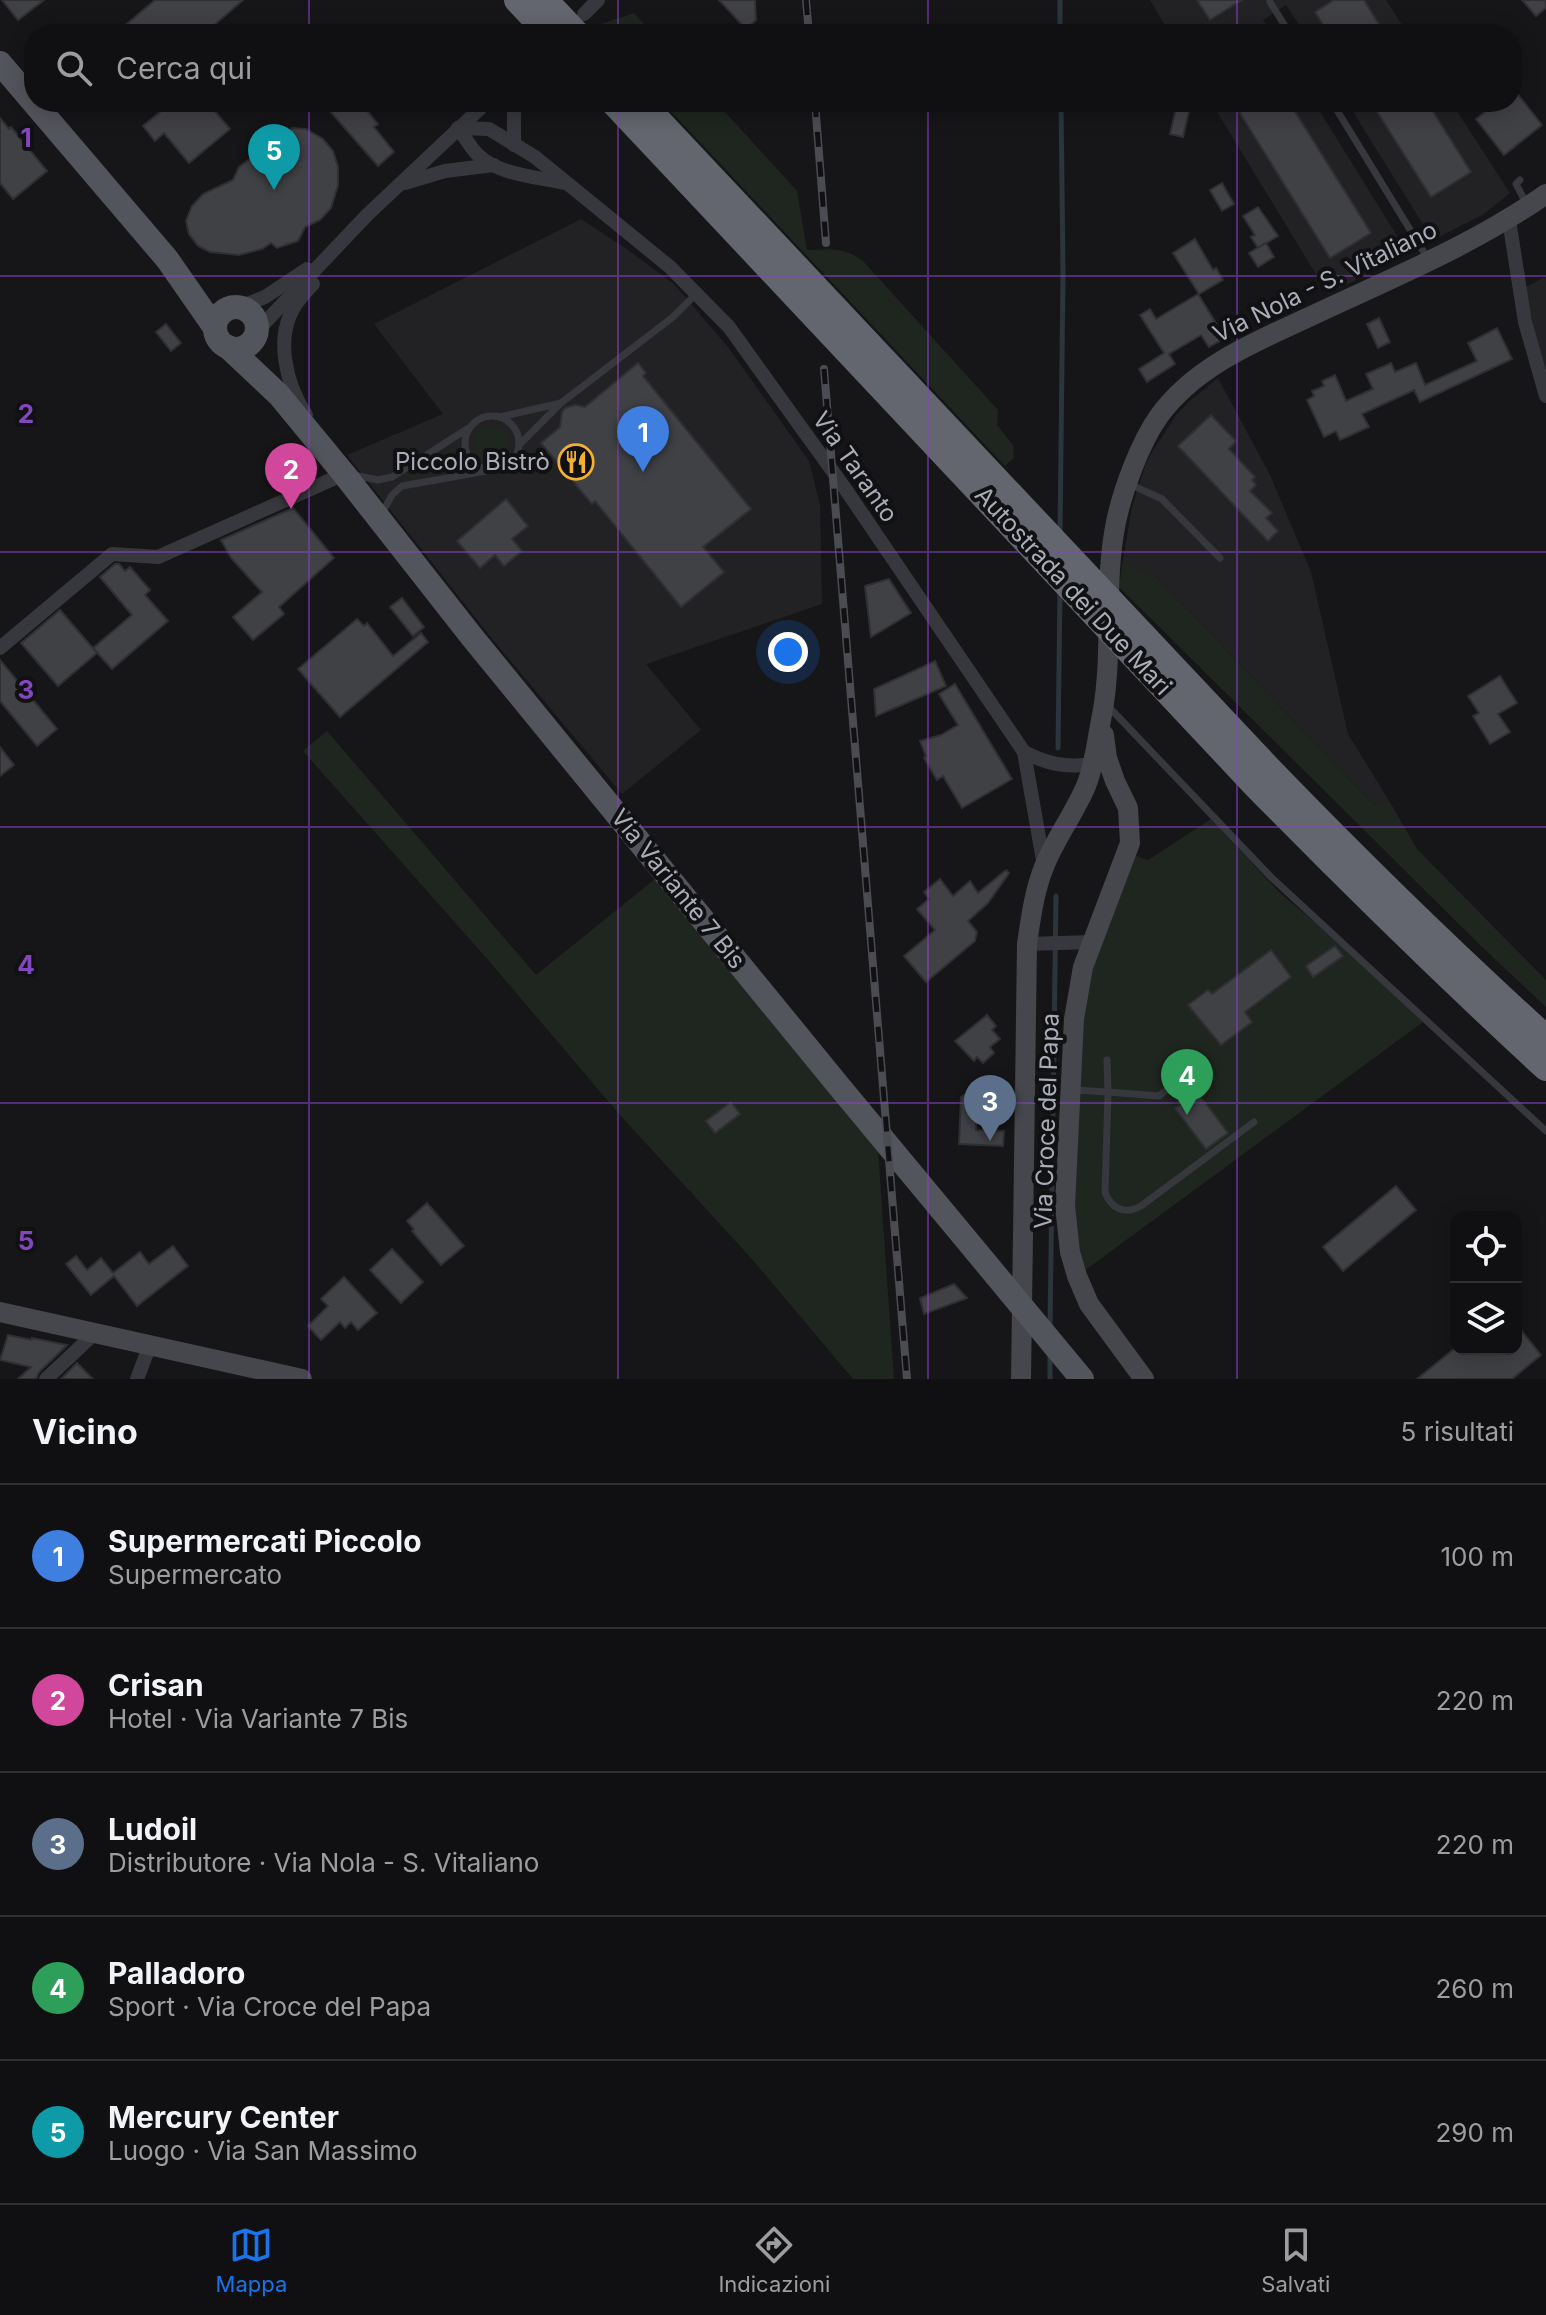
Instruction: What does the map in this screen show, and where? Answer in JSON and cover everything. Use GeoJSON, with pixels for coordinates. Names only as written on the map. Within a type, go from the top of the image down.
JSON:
{"type":"FeatureCollection","features":[{"type":"Feature","properties":{"kind":"highway"},"geometry":{"type":"LineString","coordinates":[[517,0],[540,24]]}},
{"type":"Feature","properties":{"kind":"highway"},"geometry":{"type":"LineString","coordinates":[[545,0],[580,24]]}},
{"type":"Feature","properties":{"kind":"highway","name":"Autostrada dei Due Mari"},"geometry":{"type":"LineString","coordinates":[[623,112],[988,486],[1122,611],[1370,873],[1546,1038]]}},
{"type":"Feature","properties":{"kind":"highway","name":"Autostrada dei Due Mari"},"geometry":{"type":"LineString","coordinates":[[650,112],[988,486],[1120,640],[1354,887],[1546,1068]]}},
{"type":"Feature","properties":{"kind":"highway"},"geometry":{"type":"LineString","coordinates":[[1122,611],[1287,764],[1483,960],[1546,1018]]}},
{"type":"Feature","properties":{"kind":"main road","name":"Via Variante 7 Bis"},"geometry":{"type":"LineString","coordinates":[[0,63],[24,91]]}},
{"type":"Feature","properties":{"kind":"main road","name":"Via Variante 7 Bis"},"geometry":{"type":"LineString","coordinates":[[42,112],[167,259],[222,338],[279,395],[325,450],[472,637],[1082,1379]]}},
{"type":"Feature","properties":{"kind":"main road","name":"Via Nola - S. Vitaliano"},"geometry":{"type":"LineString","coordinates":[[1021,1379],[1038,944],[1032,903],[1044,867],[1086,785],[1093,764],[1104,703],[1116,522],[1136,459],[1159,416],[1187,386],[1220,361],[1429,261],[1509,220],[1546,194]]}},
{"type":"Feature","properties":{"kind":"main road","name":"Via Variante 7 Bis"},"geometry":{"type":"LineString","coordinates":[[167,259],[238,307]]}},
{"type":"Feature","properties":{"kind":"main road"},"geometry":{"type":"LineString","coordinates":[[238,307],[246,309],[255,318],[256,332],[253,340],[242,348],[222,338],[219,316],[223,311],[238,307]]}},
{"type":"Feature","properties":{"kind":"main road","name":"Via Variante 7 Bis"},"geometry":{"type":"LineString","coordinates":[[256,332],[279,395]]}},
{"type":"Feature","properties":{"kind":"main road","name":"Via Croce del Papa"},"geometry":{"type":"LineString","coordinates":[[1104,703],[1107,758],[1128,808],[1130,843],[1083,967],[1074,1019],[1065,1206],[1070,1252],[1089,1304],[1144,1379]]}},
{"type":"Feature","properties":{"kind":"main road"},"geometry":{"type":"LineString","coordinates":[[1093,764],[1115,781]]}},
{"type":"Feature","properties":{"kind":"main road"},"geometry":{"type":"LineString","coordinates":[[0,1312],[302,1379]]}},
{"type":"Feature","properties":{"kind":"street"},"geometry":{"type":"LineString","coordinates":[[580,24],[598,0]]}},
{"type":"Feature","properties":{"kind":"street"},"geometry":{"type":"LineString","coordinates":[[256,332],[339,244],[476,112]]}},
{"type":"Feature","properties":{"kind":"street"},"geometry":{"type":"LineString","coordinates":[[514,112],[514,145]]}},
{"type":"Feature","properties":{"kind":"street","name":"Via Taranto"},"geometry":{"type":"LineString","coordinates":[[458,128],[489,129],[535,157],[670,267],[729,327],[844,487],[1024,752]]}},
{"type":"Feature","properties":{"kind":"street","name":"Via Taranto"},"geometry":{"type":"LineString","coordinates":[[458,128],[477,154],[494,165],[569,184]]}},
{"type":"Feature","properties":{"kind":"street","name":"Via Taranto"},"geometry":{"type":"LineString","coordinates":[[400,184],[445,171],[494,165]]}},
{"type":"Feature","properties":{"kind":"street"},"geometry":{"type":"LineString","coordinates":[[1509,220],[1525,322],[1546,396]]}},
{"type":"Feature","properties":{"kind":"street"},"geometry":{"type":"LineString","coordinates":[[238,307],[265,297],[339,244]]}},
{"type":"Feature","properties":{"kind":"street"},"geometry":{"type":"LineString","coordinates":[[325,450],[303,409],[287,369],[285,334],[295,306],[334,257],[339,244]]}},
{"type":"Feature","properties":{"kind":"street"},"geometry":{"type":"LineString","coordinates":[[0,648],[112,554],[158,557],[344,474]]}},
{"type":"Feature","properties":{"kind":"street"},"geometry":{"type":"LineString","coordinates":[[1024,752],[1040,761],[1059,766],[1093,764]]}},
{"type":"Feature","properties":{"kind":"street"},"geometry":{"type":"LineString","coordinates":[[1024,752],[1044,867]]}},
{"type":"Feature","properties":{"kind":"street"},"geometry":{"type":"LineString","coordinates":[[1038,944],[1092,942]]}},
{"type":"Feature","properties":{"kind":"street"},"geometry":{"type":"LineString","coordinates":[[46,1379],[95,1333]]}},
{"type":"Feature","properties":{"kind":"street"},"geometry":{"type":"LineString","coordinates":[[137,1379],[150,1345]]}},
{"type":"Feature","properties":{"kind":"lane"},"geometry":{"type":"LineString","coordinates":[[1270,2],[1284,24]]}},
{"type":"Feature","properties":{"kind":"lane"},"geometry":{"type":"LineString","coordinates":[[1338,112],[1429,261]]}},
{"type":"Feature","properties":{"kind":"lane"},"geometry":{"type":"LineString","coordinates":[[1520,180],[1516,184],[1528,206]]}},
{"type":"Feature","properties":{"kind":"lane"},"geometry":{"type":"LineString","coordinates":[[469,428],[464,444],[477,467],[496,471],[512,462],[519,445],[561,403],[673,317],[697,294]]}},
{"type":"Feature","properties":{"kind":"lane"},"geometry":{"type":"LineString","coordinates":[[344,474],[378,480],[392,477],[482,417],[499,417],[561,403]]}},
{"type":"Feature","properties":{"kind":"lane"},"geometry":{"type":"LineString","coordinates":[[499,417],[514,427],[519,445]]}},
{"type":"Feature","properties":{"kind":"lane"},"geometry":{"type":"LineString","coordinates":[[379,519],[392,495],[402,486],[486,470]]}},
{"type":"Feature","properties":{"kind":"lane"},"geometry":{"type":"LineString","coordinates":[[1127,483],[1162,499],[1220,558]]}},
{"type":"Feature","properties":{"kind":"lane"},"geometry":{"type":"LineString","coordinates":[[1104,703],[1271,877],[1546,1131]]}},
{"type":"Feature","properties":{"kind":"lane"},"geometry":{"type":"LineString","coordinates":[[1107,1060],[1105,1192],[1111,1204],[1123,1210],[1141,1206],[1254,1122]]}},
{"type":"Feature","properties":{"kind":"lane"},"geometry":{"type":"LineString","coordinates":[[1071,1090],[1159,1096],[1201,1063]]}},
{"type":"Feature","properties":{"kind":"shaded area"},"geometry":{"type":"Polygon","coordinates":[[[1150,0],[1386,0],[1402,24],[1298,24],[1286,5],[1263,20],[1266,24],[1164,24],[1150,0]]]}},
{"type":"Feature","properties":{"kind":"shaded area"},"geometry":{"type":"Polygon","coordinates":[[[634,13],[644,24],[601,24],[634,13]]]}},
{"type":"Feature","properties":{"kind":"shaded area"},"geometry":{"type":"Polygon","coordinates":[[[671,112],[725,112],[797,191],[807,250],[842,251],[863,261],[998,410],[997,425],[1013,445],[1014,458],[1005,466],[671,112]]]}},
{"type":"Feature","properties":{"kind":"shaded area"},"geometry":{"type":"Polygon","coordinates":[[[1217,112],[1320,112],[1402,244],[1401,257],[1328,294],[1217,112]]]}},
{"type":"Feature","properties":{"kind":"shaded area"},"geometry":{"type":"Polygon","coordinates":[[[1353,112],[1457,112],[1510,193],[1484,214],[1437,238],[1429,234],[1353,112]]]}},
{"type":"Feature","properties":{"kind":"shaded area"},"geometry":{"type":"Polygon","coordinates":[[[581,219],[674,284],[728,347],[809,461],[820,505],[822,604],[646,664],[701,730],[622,794],[493,640],[347,455],[443,414],[374,324],[581,219]]]}},
{"type":"Feature","properties":{"kind":"shaded area"},"geometry":{"type":"Polygon","coordinates":[[[1545,277],[1546,369],[1534,334],[1526,287],[1545,277]]]}},
{"type":"Feature","properties":{"kind":"shaded area"},"geometry":{"type":"Polygon","coordinates":[[[1218,378],[1270,475],[1311,572],[1348,734],[1388,799],[1376,807],[1157,577],[1135,569],[1123,560],[1132,507],[1152,452],[1177,414],[1218,378]]]}},
{"type":"Feature","properties":{"kind":"shaded area"},"geometry":{"type":"Polygon","coordinates":[[[492,426],[505,431],[510,444],[505,457],[492,462],[479,457],[474,444],[479,431],[492,426]]]}},
{"type":"Feature","properties":{"kind":"shaded area"},"geometry":{"type":"Polygon","coordinates":[[[455,446],[464,468],[399,481],[455,446]]]}},
{"type":"Feature","properties":{"kind":"shaded area"},"geometry":{"type":"Polygon","coordinates":[[[1123,560],[1157,577],[1375,806],[1388,799],[1417,849],[1546,980],[1546,1007],[1119,587],[1123,560]]]}},
{"type":"Feature","properties":{"kind":"shaded area"},"geometry":{"type":"Polygon","coordinates":[[[327,731],[536,975],[655,879],[878,1150],[894,1379],[853,1379],[751,1258],[620,1115],[303,751],[327,731]]]}},
{"type":"Feature","properties":{"kind":"shaded area"},"geometry":{"type":"Polygon","coordinates":[[[1211,819],[1280,893],[1337,941],[1423,1022],[1084,1271],[1078,1254],[1074,1209],[1083,995],[1134,855],[1148,860],[1211,819]]]}},
{"type":"Feature","properties":{"kind":"building"},"geometry":{"type":"Polygon","coordinates":[[[2,0],[44,0],[18,20],[2,0]]]}},
{"type":"Feature","properties":{"kind":"building"},"geometry":{"type":"Polygon","coordinates":[[[155,0],[243,0],[215,24],[127,24],[155,0]]]}},
{"type":"Feature","properties":{"kind":"building"},"geometry":{"type":"Polygon","coordinates":[[[719,0],[755,0],[756,20],[752,24],[741,24],[719,0]]]}},
{"type":"Feature","properties":{"kind":"building"},"geometry":{"type":"Polygon","coordinates":[[[1197,0],[1242,0],[1210,20],[1197,0]]]}},
{"type":"Feature","properties":{"kind":"building"},"geometry":{"type":"Polygon","coordinates":[[[1334,0],[1364,0],[1379,24],[1323,24],[1315,12],[1334,0]]]}},
{"type":"Feature","properties":{"kind":"building"},"geometry":{"type":"Polygon","coordinates":[[[1522,0],[1546,0],[1546,8],[1536,16],[1522,0]]]}},
{"type":"Feature","properties":{"kind":"building"},"geometry":{"type":"Polygon","coordinates":[[[1522,100],[1542,125],[1504,155],[1476,119],[1485,112],[1522,112],[1522,100]]]}},
{"type":"Feature","properties":{"kind":"building"},"geometry":{"type":"Polygon","coordinates":[[[160,112],[216,112],[230,129],[189,163],[164,133],[155,141],[143,126],[160,112]]]}},
{"type":"Feature","properties":{"kind":"building"},"geometry":{"type":"Polygon","coordinates":[[[331,112],[368,112],[378,124],[374,127],[394,152],[378,166],[331,112]]]}},
{"type":"Feature","properties":{"kind":"building"},"geometry":{"type":"Polygon","coordinates":[[[1175,112],[1189,112],[1183,137],[1170,134],[1175,112]]]}},
{"type":"Feature","properties":{"kind":"building"},"geometry":{"type":"Polygon","coordinates":[[[1239,112],[1295,112],[1371,233],[1330,258],[1239,112]]]}},
{"type":"Feature","properties":{"kind":"building"},"geometry":{"type":"Polygon","coordinates":[[[1377,112],[1433,112],[1471,172],[1431,197],[1377,112]]]}},
{"type":"Feature","properties":{"kind":"building"},"geometry":{"type":"Polygon","coordinates":[[[0,118],[47,171],[13,199],[0,183],[0,118]]]}},
{"type":"Feature","properties":{"kind":"building"},"geometry":{"type":"Polygon","coordinates":[[[292,128],[306,129],[323,139],[333,151],[338,167],[338,185],[331,208],[320,220],[305,227],[298,241],[277,248],[271,243],[262,249],[239,255],[210,252],[198,246],[189,234],[186,221],[192,206],[203,194],[233,180],[239,167],[251,158],[269,154],[274,143],[292,128]]]}},
{"type":"Feature","properties":{"kind":"building"},"geometry":{"type":"Polygon","coordinates":[[[1222,183],[1234,204],[1222,211],[1210,190],[1222,183]]]}},
{"type":"Feature","properties":{"kind":"building"},"geometry":{"type":"Polygon","coordinates":[[[1258,207],[1278,236],[1258,248],[1251,237],[1255,235],[1243,216],[1258,207]]]}},
{"type":"Feature","properties":{"kind":"building"},"geometry":{"type":"Polygon","coordinates":[[[1195,239],[1213,270],[1216,268],[1223,280],[1199,294],[1173,253],[1195,239]]]}},
{"type":"Feature","properties":{"kind":"building"},"geometry":{"type":"Polygon","coordinates":[[[1266,243],[1274,257],[1258,267],[1249,253],[1266,243]]]}},
{"type":"Feature","properties":{"kind":"building"},"geometry":{"type":"Polygon","coordinates":[[[1198,294],[1225,338],[1209,347],[1201,335],[1169,354],[1175,364],[1147,382],[1139,369],[1164,353],[1140,315],[1150,309],[1156,319],[1198,294]]]}},
{"type":"Feature","properties":{"kind":"building"},"geometry":{"type":"Polygon","coordinates":[[[1379,318],[1390,342],[1378,348],[1367,324],[1379,318]]]}},
{"type":"Feature","properties":{"kind":"building"},"geometry":{"type":"Polygon","coordinates":[[[166,324],[181,343],[171,351],[156,332],[166,324]]]}},
{"type":"Feature","properties":{"kind":"building"},"geometry":{"type":"Polygon","coordinates":[[[1497,328],[1512,359],[1420,402],[1414,390],[1362,414],[1369,427],[1340,440],[1336,431],[1324,437],[1307,400],[1314,396],[1312,391],[1324,386],[1322,381],[1335,375],[1346,401],[1373,389],[1366,374],[1391,363],[1395,372],[1416,363],[1425,385],[1477,361],[1468,343],[1497,328]]]}},
{"type":"Feature","properties":{"kind":"building"},"geometry":{"type":"Polygon","coordinates":[[[638,363],[646,373],[643,376],[751,509],[703,547],[724,572],[681,607],[595,501],[592,504],[541,443],[560,427],[565,408],[575,405],[585,407],[638,363]]]}},
{"type":"Feature","properties":{"kind":"building"},"geometry":{"type":"Polygon","coordinates":[[[1211,415],[1236,441],[1229,449],[1255,477],[1252,480],[1256,485],[1250,491],[1272,513],[1266,518],[1278,531],[1268,541],[1178,446],[1211,415]]]}},
{"type":"Feature","properties":{"kind":"building"},"geometry":{"type":"Polygon","coordinates":[[[506,499],[528,526],[512,539],[522,551],[504,566],[495,555],[480,568],[457,541],[506,499]]]}},
{"type":"Feature","properties":{"kind":"building"},"geometry":{"type":"Polygon","coordinates":[[[293,508],[334,558],[279,607],[284,614],[253,640],[233,617],[262,592],[231,558],[221,540],[293,508]]]}},
{"type":"Feature","properties":{"kind":"building"},"geometry":{"type":"Polygon","coordinates":[[[115,564],[125,571],[130,567],[150,590],[145,595],[168,621],[112,669],[93,648],[132,615],[100,577],[115,564]]]}},
{"type":"Feature","properties":{"kind":"building"},"geometry":{"type":"Polygon","coordinates":[[[889,579],[911,613],[871,637],[865,586],[889,579]]]}},
{"type":"Feature","properties":{"kind":"building"},"geometry":{"type":"Polygon","coordinates":[[[402,598],[424,627],[413,636],[390,607],[402,598]]]}},
{"type":"Feature","properties":{"kind":"building"},"geometry":{"type":"Polygon","coordinates":[[[60,610],[97,653],[58,686],[21,643],[60,610]]]}},
{"type":"Feature","properties":{"kind":"building"},"geometry":{"type":"Polygon","coordinates":[[[357,619],[364,626],[367,623],[393,656],[421,633],[428,642],[340,717],[298,669],[357,619]]]}},
{"type":"Feature","properties":{"kind":"building"},"geometry":{"type":"Polygon","coordinates":[[[0,660],[57,729],[37,746],[0,701],[0,660]]]}},
{"type":"Feature","properties":{"kind":"building"},"geometry":{"type":"Polygon","coordinates":[[[935,661],[946,686],[876,716],[874,689],[935,661]]]}},
{"type":"Feature","properties":{"kind":"building"},"geometry":{"type":"Polygon","coordinates":[[[1500,676],[1517,703],[1498,714],[1510,732],[1490,744],[1473,716],[1479,713],[1468,696],[1500,676]]]}},
{"type":"Feature","properties":{"kind":"building"},"geometry":{"type":"Polygon","coordinates":[[[955,684],[1012,779],[962,808],[943,776],[937,780],[924,758],[926,756],[920,741],[941,735],[958,725],[939,694],[955,684]]]}},
{"type":"Feature","properties":{"kind":"building"},"geometry":{"type":"Polygon","coordinates":[[[0,747],[14,765],[0,776],[0,747]]]}},
{"type":"Feature","properties":{"kind":"building"},"geometry":{"type":"Polygon","coordinates":[[[1006,870],[1009,873],[988,903],[968,921],[977,932],[975,941],[926,982],[904,956],[935,930],[917,909],[929,899],[924,892],[940,879],[953,896],[970,881],[978,893],[1006,870]]]}},
{"type":"Feature","properties":{"kind":"building"},"geometry":{"type":"Polygon","coordinates":[[[1335,946],[1343,956],[1313,977],[1306,966],[1335,946]]]}},
{"type":"Feature","properties":{"kind":"building"},"geometry":{"type":"Polygon","coordinates":[[[1271,950],[1291,977],[1245,1012],[1252,1022],[1221,1045],[1188,1005],[1208,990],[1212,994],[1271,950]]]}},
{"type":"Feature","properties":{"kind":"building"},"geometry":{"type":"Polygon","coordinates":[[[987,1015],[996,1026],[992,1030],[1000,1039],[990,1047],[994,1053],[983,1063],[977,1057],[974,1061],[955,1041],[987,1015]]]}},
{"type":"Feature","properties":{"kind":"building"},"geometry":{"type":"Polygon","coordinates":[[[1185,1087],[1192,1096],[1197,1092],[1228,1133],[1206,1149],[1175,1108],[1180,1105],[1174,1096],[1185,1087]]]}},
{"type":"Feature","properties":{"kind":"building"},"geometry":{"type":"Polygon","coordinates":[[[971,1090],[977,1099],[976,1130],[1004,1131],[1003,1146],[959,1144],[961,1097],[971,1090]]]}},
{"type":"Feature","properties":{"kind":"building"},"geometry":{"type":"Polygon","coordinates":[[[731,1102],[740,1114],[715,1133],[706,1121],[731,1102]]]}},
{"type":"Feature","properties":{"kind":"building"},"geometry":{"type":"Polygon","coordinates":[[[1396,1186],[1416,1210],[1343,1271],[1323,1247],[1396,1186]]]}},
{"type":"Feature","properties":{"kind":"building"},"geometry":{"type":"Polygon","coordinates":[[[427,1203],[464,1246],[441,1265],[407,1221],[427,1203]]]}},
{"type":"Feature","properties":{"kind":"building"},"geometry":{"type":"Polygon","coordinates":[[[173,1246],[188,1266],[137,1306],[114,1276],[91,1295],[66,1264],[76,1256],[87,1270],[101,1258],[113,1273],[140,1252],[149,1264],[173,1246]]]}},
{"type":"Feature","properties":{"kind":"building"},"geometry":{"type":"Polygon","coordinates":[[[392,1249],[423,1282],[401,1303],[370,1270],[392,1249]]]}},
{"type":"Feature","properties":{"kind":"building"},"geometry":{"type":"Polygon","coordinates":[[[344,1277],[377,1313],[358,1330],[351,1322],[345,1328],[340,1322],[321,1340],[308,1326],[328,1306],[321,1299],[344,1277]]]}},
{"type":"Feature","properties":{"kind":"building"},"geometry":{"type":"Polygon","coordinates":[[[954,1284],[967,1298],[924,1314],[920,1298],[954,1284]]]}},
{"type":"Feature","properties":{"kind":"building"},"geometry":{"type":"Polygon","coordinates":[[[1522,1331],[1541,1355],[1512,1379],[1417,1379],[1450,1352],[1450,1355],[1522,1355],[1522,1331]]]}},
{"type":"Feature","properties":{"kind":"building"},"geometry":{"type":"Polygon","coordinates":[[[8,1335],[67,1345],[39,1372],[36,1379],[18,1379],[31,1367],[0,1360],[8,1335]]]}},
{"type":"Feature","properties":{"kind":"building"},"geometry":{"type":"Polygon","coordinates":[[[77,1363],[93,1379],[61,1379],[77,1363]]]}},
{"type":"Feature","properties":{"kind":"waterway"},"geometry":{"type":"LineString","coordinates":[[1060,0],[1060,24]]}},
{"type":"Feature","properties":{"kind":"waterway"},"geometry":{"type":"LineString","coordinates":[[1060,533],[1061,112]]}},
{"type":"Feature","properties":{"kind":"waterway"},"geometry":{"type":"LineString","coordinates":[[1058,748],[1060,591]]}},
{"type":"Feature","properties":{"kind":"waterway"},"geometry":{"type":"LineString","coordinates":[[1050,1327],[1056,896]]}},
{"type":"Feature","properties":{"kind":"waterway"},"geometry":{"type":"LineString","coordinates":[[1050,1353],[1050,1379]]}},
{"type":"Feature","properties":{"kind":"railway"},"geometry":{"type":"LineString","coordinates":[[806,0],[808,24]]}},
{"type":"Feature","properties":{"kind":"railway"},"geometry":{"type":"LineString","coordinates":[[816,112],[826,243]]}},
{"type":"Feature","properties":{"kind":"railway"},"geometry":{"type":"LineString","coordinates":[[824,369],[907,1379]]}},
{"type":"Feature","properties":{"kind":"place","name":"Mercury Center"},"geometry":{"type":"Point","coordinates":[274,190]}},
{"type":"Feature","properties":{"kind":"place","name":"Piccolo Bistrò"},"geometry":{"type":"Point","coordinates":[576,462]}},
{"type":"Feature","properties":{"kind":"place","name":"Supermercati Piccolo"},"geometry":{"type":"Point","coordinates":[643,472]}},
{"type":"Feature","properties":{"kind":"place","name":"Crisan"},"geometry":{"type":"Point","coordinates":[291,509]}},
{"type":"Feature","properties":{"kind":"place","name":"Palladoro"},"geometry":{"type":"Point","coordinates":[1187,1115]}},
{"type":"Feature","properties":{"kind":"place","name":"Ludoil"},"geometry":{"type":"Point","coordinates":[990,1141]}}]}
